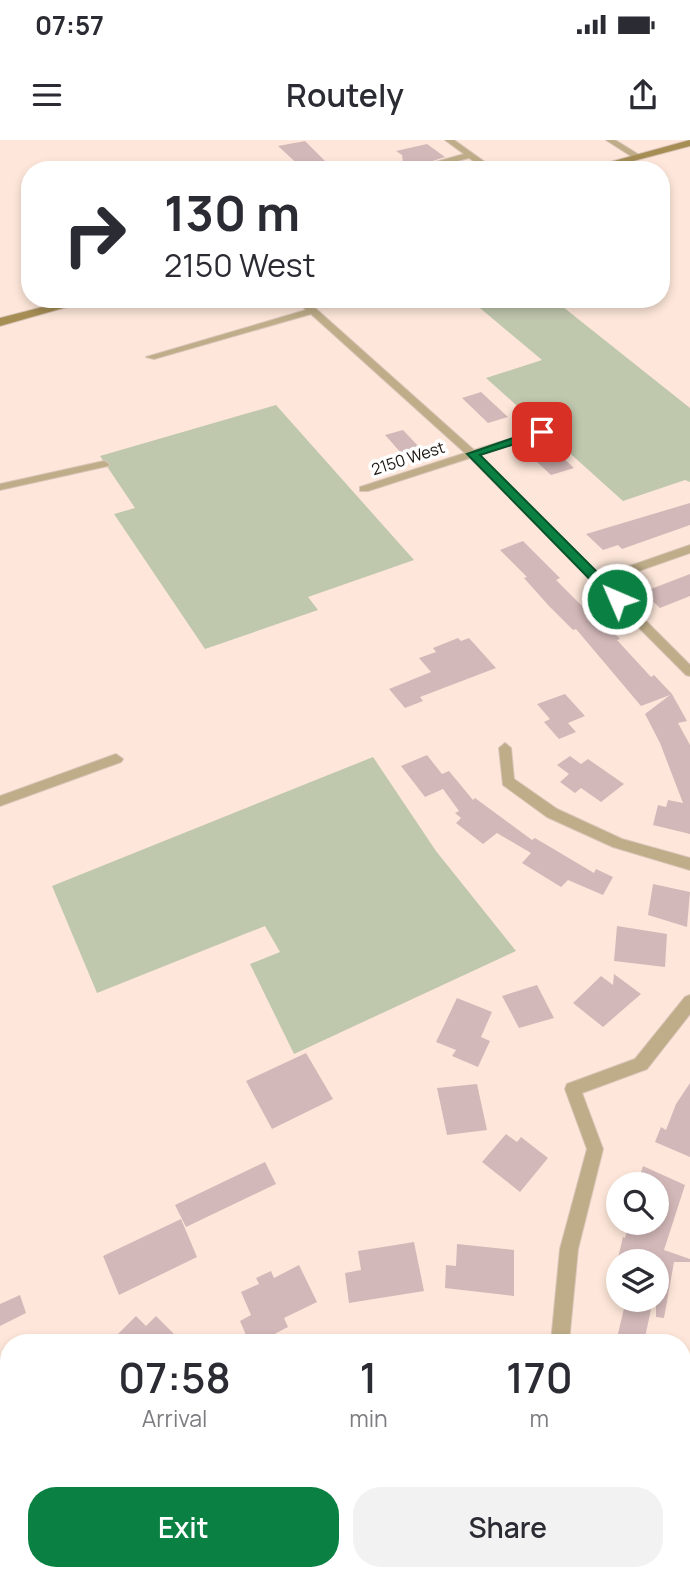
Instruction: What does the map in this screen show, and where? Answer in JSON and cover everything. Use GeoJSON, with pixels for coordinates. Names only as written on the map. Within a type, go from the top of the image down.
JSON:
{"type":"FeatureCollection","features":[{"type":"Feature","properties":{"kind":"main road"},"geometry":{"type":"LineString","coordinates":[[619,161],[690,143]]}},
{"type":"Feature","properties":{"kind":"main road"},"geometry":{"type":"LineString","coordinates":[[0,322],[54,308]]}},
{"type":"Feature","properties":{"kind":"street"},"geometry":{"type":"LineString","coordinates":[[449,140],[479,161]]}},
{"type":"Feature","properties":{"kind":"street"},"geometry":{"type":"LineString","coordinates":[[610,140],[637,156]]}},
{"type":"Feature","properties":{"kind":"street"},"geometry":{"type":"LineString","coordinates":[[446,161],[470,155]]}},
{"type":"Feature","properties":{"kind":"street"},"geometry":{"type":"LineString","coordinates":[[309,308],[472,454],[690,671]]}},
{"type":"Feature","properties":{"kind":"street"},"geometry":{"type":"LineString","coordinates":[[151,357],[312,311]]}},
{"type":"Feature","properties":{"kind":"street","name":"2150 West"},"geometry":{"type":"LineString","coordinates":[[364,489],[542,432]]}},
{"type":"Feature","properties":{"kind":"street"},"geometry":{"type":"LineString","coordinates":[[0,486],[104,464]]}},
{"type":"Feature","properties":{"kind":"street"},"geometry":{"type":"LineString","coordinates":[[598,581],[690,550]]}},
{"type":"Feature","properties":{"kind":"street"},"geometry":{"type":"LineString","coordinates":[[505,748],[508,781],[552,813],[618,843],[690,864]]}},
{"type":"Feature","properties":{"kind":"street"},"geometry":{"type":"LineString","coordinates":[[0,801],[116,759]]}},
{"type":"Feature","properties":{"kind":"street"},"geometry":{"type":"LineString","coordinates":[[560,1334],[569,1249],[595,1149],[573,1089],[641,1064],[690,1002]]}},
{"type":"Feature","properties":{"kind":"green space"},"geometry":{"type":"Polygon","coordinates":[[[480,308],[564,308],[690,408],[690,482],[685,480],[623,501],[486,378],[542,360],[480,308]]]}},
{"type":"Feature","properties":{"kind":"green space"},"geometry":{"type":"Polygon","coordinates":[[[276,405],[414,560],[308,597],[318,610],[205,649],[114,514],[135,508],[100,456],[276,405]]]}},
{"type":"Feature","properties":{"kind":"green space"},"geometry":{"type":"Polygon","coordinates":[[[373,757],[436,851],[516,951],[294,1054],[250,964],[280,952],[265,926],[97,993],[52,886],[373,757]]]}},
{"type":"Feature","properties":{"kind":"building"},"geometry":{"type":"Polygon","coordinates":[[[305,141],[325,161],[294,161],[278,146],[305,141]]]}},
{"type":"Feature","properties":{"kind":"building"},"geometry":{"type":"Polygon","coordinates":[[[427,144],[445,157],[432,161],[403,161],[402,155],[396,151],[427,144]]]}},
{"type":"Feature","properties":{"kind":"building"},"geometry":{"type":"Polygon","coordinates":[[[481,392],[508,417],[488,423],[462,398],[481,392]]]}},
{"type":"Feature","properties":{"kind":"building"},"geometry":{"type":"Polygon","coordinates":[[[403,430],[421,449],[402,454],[385,435],[403,430]]]}},
{"type":"Feature","properties":{"kind":"building"},"geometry":{"type":"Polygon","coordinates":[[[559,454],[574,468],[551,475],[536,461],[559,454]]]}},
{"type":"Feature","properties":{"kind":"building"},"geometry":{"type":"Polygon","coordinates":[[[690,503],[690,525],[622,549],[618,545],[603,550],[586,534],[690,503]]]}},
{"type":"Feature","properties":{"kind":"building"},"geometry":{"type":"Polygon","coordinates":[[[523,541],[560,578],[556,580],[588,612],[592,610],[651,677],[654,675],[672,694],[687,721],[678,723],[690,745],[690,834],[653,825],[658,805],[666,807],[668,800],[683,803],[660,743],[645,714],[670,695],[641,706],[576,629],[573,630],[549,606],[524,578],[527,577],[500,550],[523,541]]]}},
{"type":"Feature","properties":{"kind":"building"},"geometry":{"type":"Polygon","coordinates":[[[690,574],[690,596],[660,608],[643,592],[690,574]]]}},
{"type":"Feature","properties":{"kind":"building"},"geometry":{"type":"Polygon","coordinates":[[[458,638],[461,641],[469,638],[496,668],[420,697],[423,701],[405,708],[389,689],[431,672],[419,658],[436,652],[433,648],[458,638]]]}},
{"type":"Feature","properties":{"kind":"building"},"geometry":{"type":"Polygon","coordinates":[[[565,694],[585,716],[568,723],[576,732],[559,739],[544,722],[550,719],[537,704],[565,694]]]}},
{"type":"Feature","properties":{"kind":"building"},"geometry":{"type":"Polygon","coordinates":[[[427,755],[442,774],[449,771],[473,800],[475,798],[532,840],[535,838],[594,873],[596,869],[613,877],[603,895],[568,880],[561,887],[522,863],[531,853],[497,833],[483,844],[456,823],[461,818],[455,813],[459,811],[443,789],[425,797],[401,766],[427,755]]]}},
{"type":"Feature","properties":{"kind":"building"},"geometry":{"type":"Polygon","coordinates":[[[570,756],[581,764],[588,759],[624,784],[601,802],[581,788],[575,793],[560,782],[569,774],[557,765],[570,756]]]}},
{"type":"Feature","properties":{"kind":"building"},"geometry":{"type":"Polygon","coordinates":[[[653,884],[690,892],[687,927],[648,915],[653,884]]]}},
{"type":"Feature","properties":{"kind":"building"},"geometry":{"type":"Polygon","coordinates":[[[617,926],[667,934],[665,967],[614,961],[617,926]]]}},
{"type":"Feature","properties":{"kind":"building"},"geometry":{"type":"Polygon","coordinates":[[[614,974],[641,994],[603,1027],[573,1003],[601,976],[613,985],[614,974]]]}},
{"type":"Feature","properties":{"kind":"building"},"geometry":{"type":"Polygon","coordinates":[[[537,985],[554,1018],[519,1028],[502,996],[537,985]]]}},
{"type":"Feature","properties":{"kind":"building"},"geometry":{"type":"Polygon","coordinates":[[[457,998],[492,1012],[481,1037],[490,1041],[478,1067],[452,1056],[456,1050],[436,1042],[457,998]]]}},
{"type":"Feature","properties":{"kind":"building"},"geometry":{"type":"Polygon","coordinates":[[[306,1053],[333,1099],[272,1129],[246,1081],[306,1053]]]}},
{"type":"Feature","properties":{"kind":"building"},"geometry":{"type":"Polygon","coordinates":[[[690,1083],[690,1157],[655,1142],[661,1127],[666,1130],[676,1104],[690,1083]]]}},
{"type":"Feature","properties":{"kind":"building"},"geometry":{"type":"Polygon","coordinates":[[[477,1084],[487,1130],[447,1135],[437,1088],[477,1084]]]}},
{"type":"Feature","properties":{"kind":"building"},"geometry":{"type":"Polygon","coordinates":[[[506,1134],[517,1142],[521,1137],[548,1158],[520,1192],[482,1162],[506,1134]]]}},
{"type":"Feature","properties":{"kind":"building"},"geometry":{"type":"Polygon","coordinates":[[[265,1162],[276,1184],[186,1227],[175,1205],[265,1162]]]}},
{"type":"Feature","properties":{"kind":"building"},"geometry":{"type":"Polygon","coordinates":[[[643,1166],[656,1172],[641,1172],[643,1166]]]}},
{"type":"Feature","properties":{"kind":"building"},"geometry":{"type":"Polygon","coordinates":[[[669,1178],[685,1185],[669,1235],[669,1178]]]}},
{"type":"Feature","properties":{"kind":"building"},"geometry":{"type":"Polygon","coordinates":[[[181,1219],[197,1257],[119,1295],[103,1256],[181,1219]]]}},
{"type":"Feature","properties":{"kind":"building"},"geometry":{"type":"Polygon","coordinates":[[[626,1235],[669,1235],[664,1249],[620,1249],[623,1237],[626,1235]]]}},
{"type":"Feature","properties":{"kind":"building"},"geometry":{"type":"Polygon","coordinates":[[[414,1242],[424,1291],[349,1303],[345,1273],[361,1270],[358,1251],[414,1242]]]}},
{"type":"Feature","properties":{"kind":"building"},"geometry":{"type":"Polygon","coordinates":[[[457,1244],[514,1250],[514,1296],[445,1288],[446,1265],[456,1266],[457,1244]]]}},
{"type":"Feature","properties":{"kind":"building"},"geometry":{"type":"Polygon","coordinates":[[[669,1252],[690,1259],[690,1262],[674,1262],[669,1290],[669,1252]]]}},
{"type":"Feature","properties":{"kind":"building"},"geometry":{"type":"Polygon","coordinates":[[[299,1265],[317,1302],[284,1318],[288,1327],[274,1334],[246,1334],[240,1321],[251,1315],[241,1292],[259,1284],[256,1278],[271,1271],[274,1278],[299,1265]]]}},
{"type":"Feature","properties":{"kind":"building"},"geometry":{"type":"Polygon","coordinates":[[[20,1295],[26,1313],[0,1326],[0,1304],[20,1295]]]}},
{"type":"Feature","properties":{"kind":"building"},"geometry":{"type":"Polygon","coordinates":[[[623,1312],[650,1312],[646,1334],[618,1334],[623,1312]]]}},
{"type":"Feature","properties":{"kind":"building"},"geometry":{"type":"Polygon","coordinates":[[[656,1312],[665,1312],[664,1318],[656,1317],[656,1312]]]}},
{"type":"Feature","properties":{"kind":"building"},"geometry":{"type":"Polygon","coordinates":[[[136,1316],[146,1326],[156,1316],[174,1334],[118,1334],[136,1316]]]}},
{"type":"Feature","properties":{"kind":"route"},"geometry":{"type":"LineString","coordinates":[[542,432],[472,454],[617,599]]}}]}
